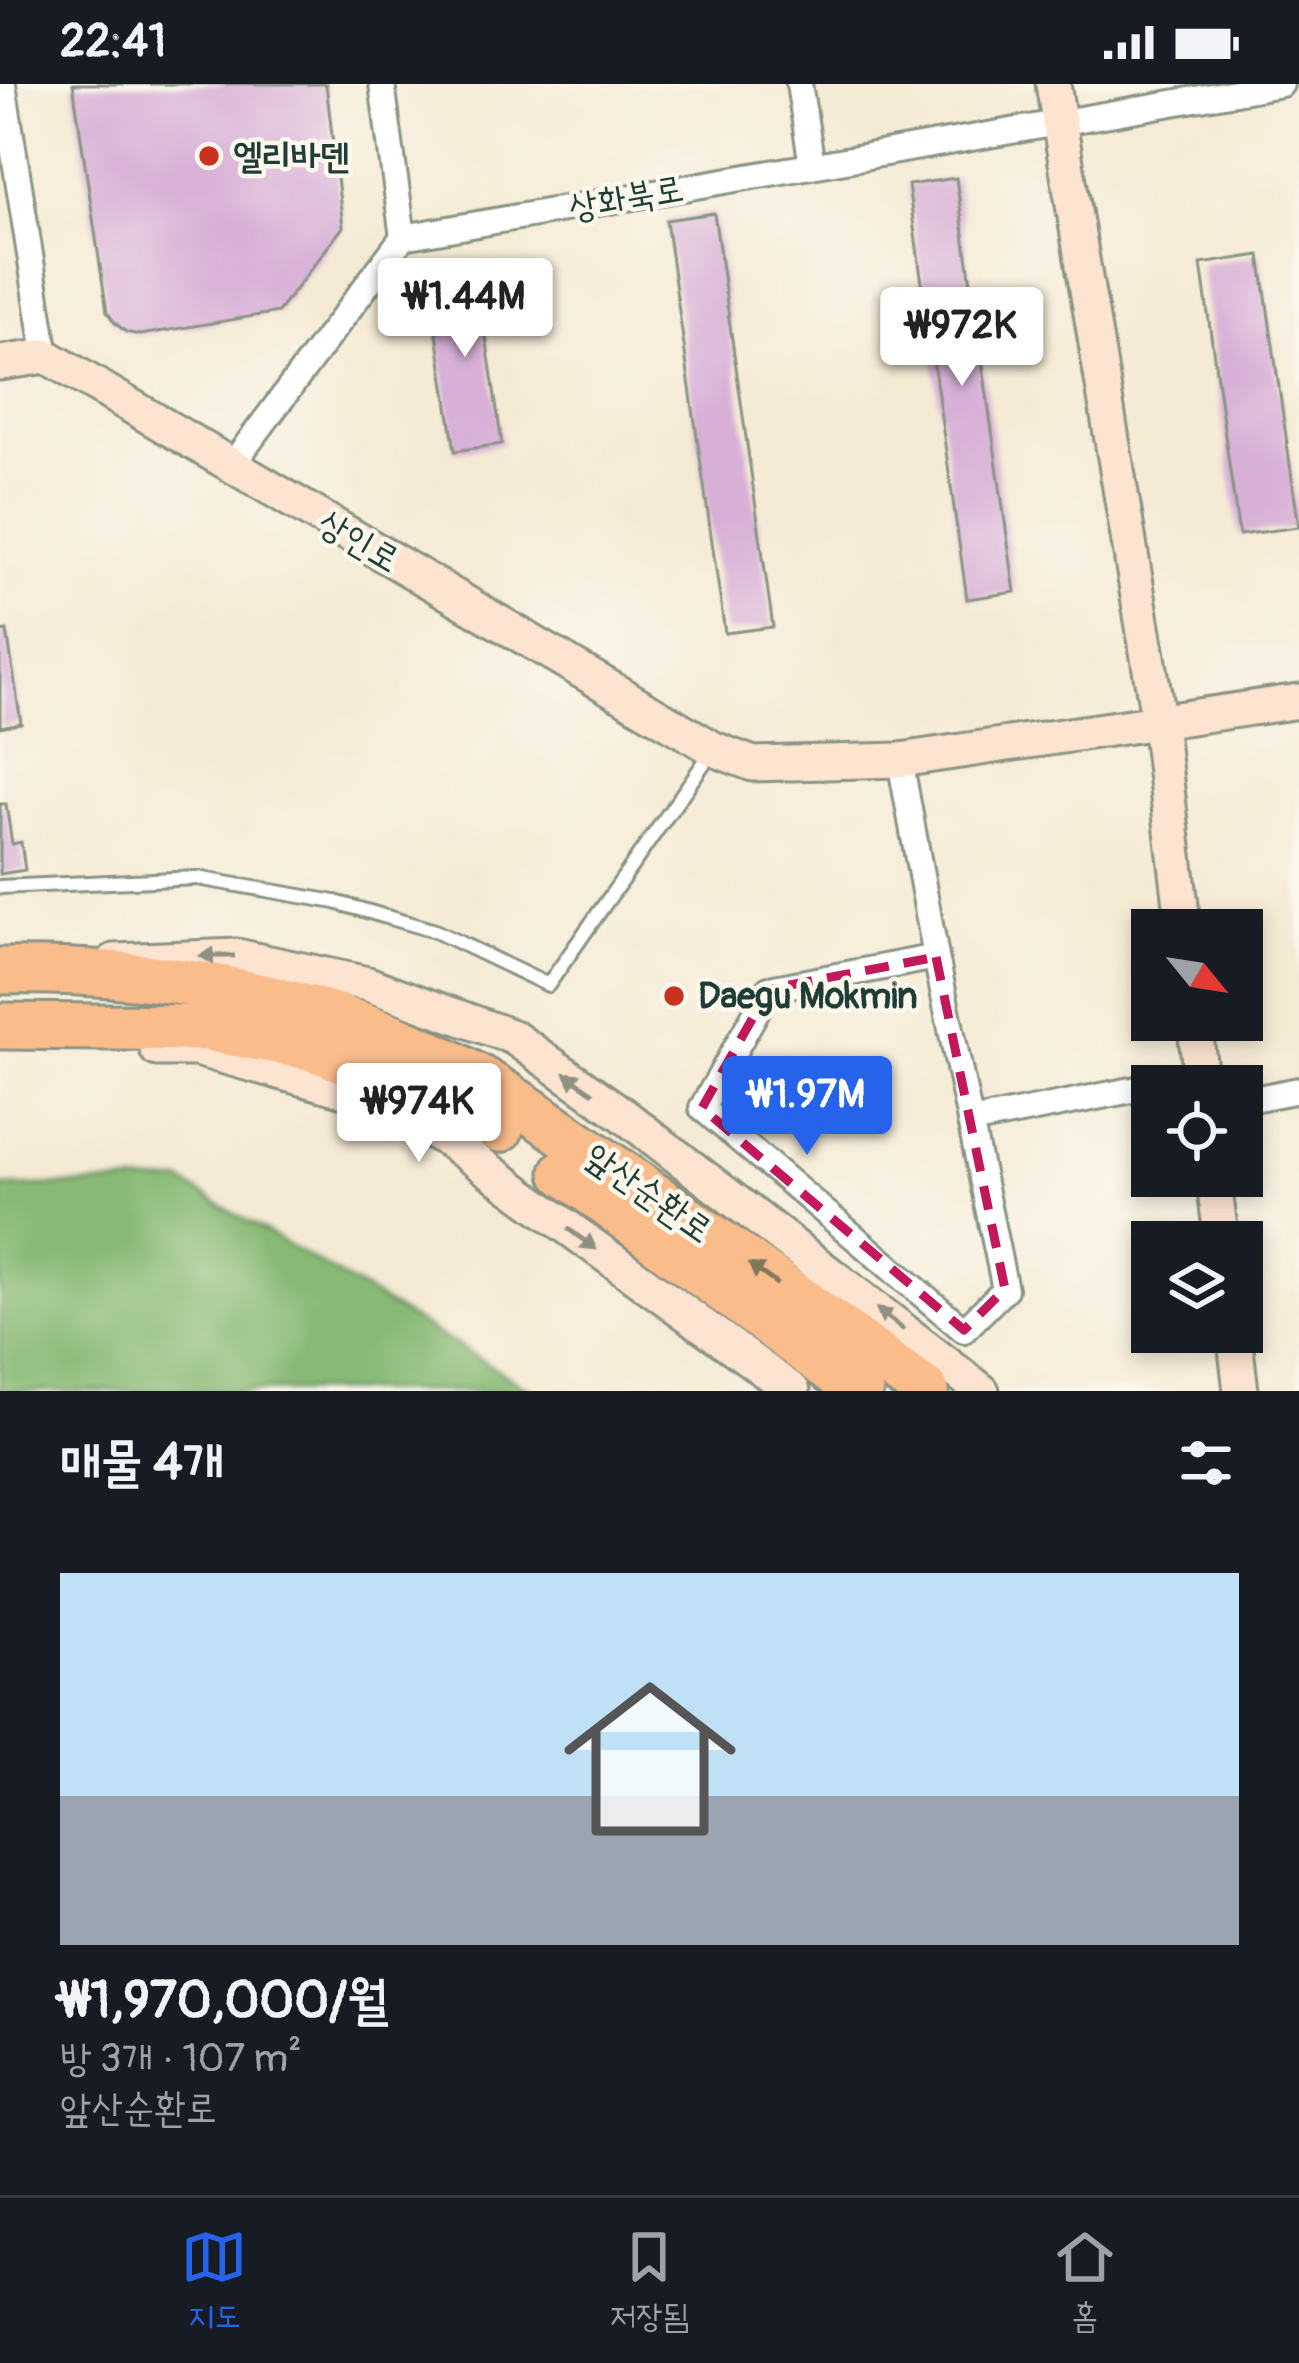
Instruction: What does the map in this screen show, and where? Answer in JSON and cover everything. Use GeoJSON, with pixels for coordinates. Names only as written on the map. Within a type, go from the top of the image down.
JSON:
{"type":"FeatureCollection","features":[{"type":"Feature","properties":{"kind":"highway","name":"앞산순환로"},"geometry":{"type":"LineString","coordinates":[[10,970],[163,980],[262,998],[370,1029],[475,1076],[654,1196],[926,1391]]}},
{"type":"Feature","properties":{"kind":"highway","name":"앞산순환로"},"geometry":{"type":"LineString","coordinates":[[7,1026],[206,1028],[310,1047],[465,1105],[599,1196],[860,1391]]}},
{"type":"Feature","properties":{"kind":"street"},"geometry":{"type":"LineString","coordinates":[[0,363],[46,356],[3,84]]}},
{"type":"Feature","properties":{"kind":"street"},"geometry":{"type":"LineString","coordinates":[[231,466],[403,237],[382,84]]}},
{"type":"Feature","properties":{"kind":"street"},"geometry":{"type":"LineString","coordinates":[[799,84],[812,165]]}},
{"type":"Feature","properties":{"kind":"street"},"geometry":{"type":"LineString","coordinates":[[1053,84],[1160,724],[1182,909]]}},
{"type":"Feature","properties":{"kind":"street","name":"상화북로"},"geometry":{"type":"LineString","coordinates":[[403,237],[1281,84]]}},
{"type":"Feature","properties":{"kind":"street","name":"상인로"},"geometry":{"type":"LineString","coordinates":[[46,356],[714,749],[753,764],[900,760],[1299,701]]}},
{"type":"Feature","properties":{"kind":"street"},"geometry":{"type":"LineString","coordinates":[[900,760],[1005,1289],[964,1330],[702,1108],[769,989],[936,957]]}},
{"type":"Feature","properties":{"kind":"street"},"geometry":{"type":"LineString","coordinates":[[10,970],[163,956],[237,956],[368,983],[513,1036],[982,1391]]}},
{"type":"Feature","properties":{"kind":"street"},"geometry":{"type":"LineString","coordinates":[[7,1026],[84,1048],[196,1049],[358,1094],[446,1139],[793,1391]]}},
{"type":"Feature","properties":{"kind":"street"},"geometry":{"type":"LineString","coordinates":[[970,1121],[1131,1090]]}},
{"type":"Feature","properties":{"kind":"street"},"geometry":{"type":"LineString","coordinates":[[1263,1097],[1299,1090]]}},
{"type":"Feature","properties":{"kind":"street"},"geometry":{"type":"LineString","coordinates":[[1236,1353],[1241,1391]]}},
{"type":"Feature","properties":{"kind":"lane"},"geometry":{"type":"LineString","coordinates":[[0,887],[197,878],[312,898],[435,931],[548,985],[714,749]]}},
{"type":"Feature","properties":{"kind":"highlighted area"},"geometry":{"type":"Polygon","coordinates":[[[936,957],[1005,1289],[964,1330],[702,1108],[769,989],[936,957]]]}},
{"type":"Feature","properties":{"kind":"green space"},"geometry":{"type":"Polygon","coordinates":[[[182,1182],[533,1391],[0,1391],[0,1187],[182,1182]]]}},
{"type":"Feature","properties":{"kind":"building","name":"엘리바덴"},"geometry":{"type":"Polygon","coordinates":[[[73,84],[326,84],[343,227],[278,312],[140,335],[115,323],[107,312],[73,84]]]}},
{"type":"Feature","properties":{"kind":"building"},"geometry":{"type":"Polygon","coordinates":[[[956,178],[1015,592],[967,599],[908,185],[956,178]]]}},
{"type":"Feature","properties":{"kind":"building"},"geometry":{"type":"Polygon","coordinates":[[[714,213],[773,627],[725,633],[666,220],[714,213]]]}},
{"type":"Feature","properties":{"kind":"building"},"geometry":{"type":"Polygon","coordinates":[[[1260,255],[1299,527],[1239,535],[1201,264],[1260,255]]]}},
{"type":"Feature","properties":{"kind":"building"},"geometry":{"type":"Polygon","coordinates":[[[476,269],[502,444],[455,451],[428,276],[476,269]]]}},
{"type":"Feature","properties":{"kind":"building"},"geometry":{"type":"Polygon","coordinates":[[[7,631],[21,723],[0,727],[0,632],[7,631]]]}},
{"type":"Feature","properties":{"kind":"building"},"geometry":{"type":"Polygon","coordinates":[[[0,804],[6,804],[12,844],[21,842],[25,870],[0,874],[0,804]]]}},
{"type":"Feature","properties":{"kind":"place","name":"엘리바덴"},"geometry":{"type":"Point","coordinates":[209,156]}},
{"type":"Feature","properties":{"kind":"place","name":"Daegu Mokmin"},"geometry":{"type":"Point","coordinates":[674,996]}}]}
